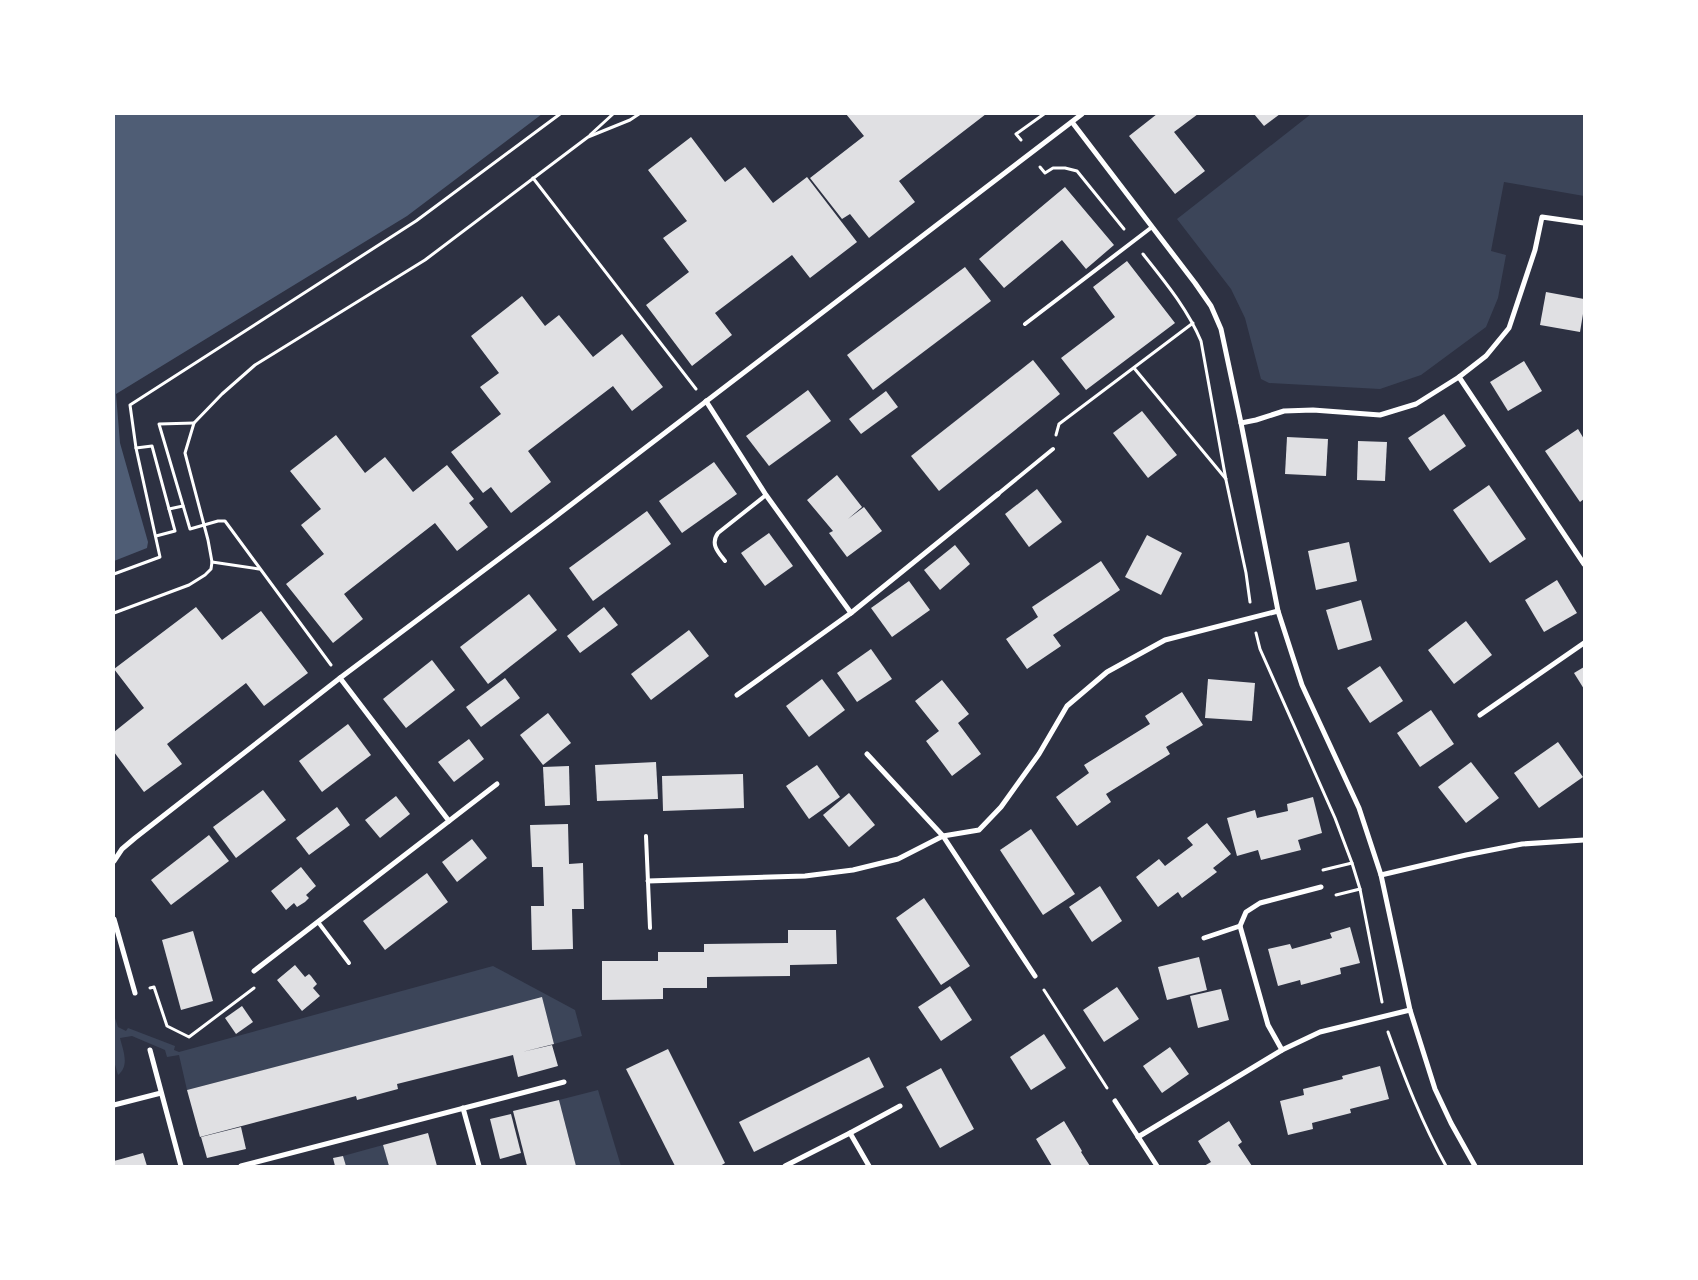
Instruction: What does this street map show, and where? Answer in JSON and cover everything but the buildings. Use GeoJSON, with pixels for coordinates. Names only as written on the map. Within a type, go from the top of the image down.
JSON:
{"type":"FeatureCollection","features":[{"type":"Feature","properties":{"kind":"street"},"geometry":{"type":"LineString","coordinates":[[114,860],[122,849],[135,838],[340,678],[706,402],[1082,114]]}},
{"type":"Feature","properties":{"kind":"street"},"geometry":{"type":"LineString","coordinates":[[1072,122],[1211,306],[1221,329],[1242,423],[1278,611],[1302,685],[1359,808],[1381,875],[1410,1010],[1435,1089],[1451,1124],[1475,1166]]}},
{"type":"Feature","properties":{"kind":"street"},"geometry":{"type":"LineString","coordinates":[[1242,423],[1284,411],[1313,410],[1380,415],[1416,404],[1459,377],[1486,356],[1509,328],[1535,250],[1542,217],[1584,224]]}},
{"type":"Feature","properties":{"kind":"street"},"geometry":{"type":"LineString","coordinates":[[1459,377],[1584,564]]}},
{"type":"Feature","properties":{"kind":"street"},"geometry":{"type":"LineString","coordinates":[[706,402],[766,495],[850,612]]}},
{"type":"Feature","properties":{"kind":"street"},"geometry":{"type":"LineString","coordinates":[[737,695],[850,612],[998,494]]}},
{"type":"Feature","properties":{"kind":"street"},"geometry":{"type":"LineString","coordinates":[[648,881],[805,876],[854,870],[898,859],[942,836],[979,830],[1002,807],[1040,754],[1067,706],[1107,672],[1165,640],[1278,611]]}},
{"type":"Feature","properties":{"kind":"street"},"geometry":{"type":"LineString","coordinates":[[1480,715],[1584,643]]}},
{"type":"Feature","properties":{"kind":"street"},"geometry":{"type":"LineString","coordinates":[[340,678],[450,821]]}},
{"type":"Feature","properties":{"kind":"street"},"geometry":{"type":"LineString","coordinates":[[866,754],[942,836],[1034,976]]}},
{"type":"Feature","properties":{"kind":"street"},"geometry":{"type":"LineString","coordinates":[[254,971],[497,784]]}},
{"type":"Feature","properties":{"kind":"street"},"geometry":{"type":"LineString","coordinates":[[1381,875],[1522,844],[1584,840]]}},
{"type":"Feature","properties":{"kind":"street"},"geometry":{"type":"LineString","coordinates":[[1282,1050],[1268,1025],[1240,926],[1246,912],[1260,903],[1321,887]]}},
{"type":"Feature","properties":{"kind":"street"},"geometry":{"type":"LineString","coordinates":[[114,919],[135,993]]}},
{"type":"Feature","properties":{"kind":"street"},"geometry":{"type":"LineString","coordinates":[[1204,938],[1240,926]]}},
{"type":"Feature","properties":{"kind":"street"},"geometry":{"type":"LineString","coordinates":[[1138,1138],[1282,1050],[1320,1032],[1410,1010]]}},
{"type":"Feature","properties":{"kind":"street"},"geometry":{"type":"LineString","coordinates":[[150,1050],[181,1166]]}},
{"type":"Feature","properties":{"kind":"street"},"geometry":{"type":"LineString","coordinates":[[241,1166],[564,1082]]}},
{"type":"Feature","properties":{"kind":"street"},"geometry":{"type":"LineString","coordinates":[[114,1105],[161,1093]]}},
{"type":"Feature","properties":{"kind":"street"},"geometry":{"type":"LineString","coordinates":[[1115,1101],[1157,1166]]}},
{"type":"Feature","properties":{"kind":"street"},"geometry":{"type":"LineString","coordinates":[[785,1166],[900,1106]]}},
{"type":"Feature","properties":{"kind":"street"},"geometry":{"type":"LineString","coordinates":[[463,1108],[479,1166]]}},
{"type":"Feature","properties":{"kind":"street"},"geometry":{"type":"LineString","coordinates":[[850,1133],[869,1166]]}},
{"type":"Feature","properties":{"kind":"lane"},"geometry":{"type":"LineString","coordinates":[[1025,324],[1152,227]]}},
{"type":"Feature","properties":{"kind":"lane"},"geometry":{"type":"LineString","coordinates":[[998,494],[1053,449]]}},
{"type":"Feature","properties":{"kind":"lane"},"geometry":{"type":"LineString","coordinates":[[725,561],[714,546],[714,539],[766,495]]}},
{"type":"Feature","properties":{"kind":"lane"},"geometry":{"type":"LineString","coordinates":[[646,836],[650,928]]}},
{"type":"Feature","properties":{"kind":"lane"},"geometry":{"type":"LineString","coordinates":[[318,922],[349,963]]}},
{"type":"Feature","properties":{"kind":"path"},"geometry":{"type":"LineString","coordinates":[[114,574],[160,557],[136,448],[130,405],[416,221],[560,114]]}},
{"type":"Feature","properties":{"kind":"path"},"geometry":{"type":"LineString","coordinates":[[114,612],[189,585],[211,569],[212,562],[204,525],[185,453],[194,423],[222,394],[255,365],[425,260],[588,137],[613,114]]}},
{"type":"Feature","properties":{"kind":"path"},"geometry":{"type":"LineString","coordinates":[[588,137],[630,120],[639,114]]}},
{"type":"Feature","properties":{"kind":"path"},"geometry":{"type":"LineString","coordinates":[[1021,141],[1016,134],[1044,114]]}},
{"type":"Feature","properties":{"kind":"path"},"geometry":{"type":"LineString","coordinates":[[1045,173],[1052,168],[1078,171],[1181,303],[1193,323],[1201,340],[1226,480],[1246,572],[1250,602]]}},
{"type":"Feature","properties":{"kind":"path"},"geometry":{"type":"LineString","coordinates":[[533,178],[686,376]]}},
{"type":"Feature","properties":{"kind":"path"},"geometry":{"type":"LineString","coordinates":[[1059,424],[1193,323]]}},
{"type":"Feature","properties":{"kind":"path"},"geometry":{"type":"LineString","coordinates":[[1134,368],[1226,480]]}},
{"type":"Feature","properties":{"kind":"path"},"geometry":{"type":"LineString","coordinates":[[194,423],[159,424],[190,529],[224,521],[323,654]]}},
{"type":"Feature","properties":{"kind":"path"},"geometry":{"type":"LineString","coordinates":[[136,448],[152,446],[175,531],[156,536]]}},
{"type":"Feature","properties":{"kind":"path"},"geometry":{"type":"LineString","coordinates":[[169,509],[183,506]]}},
{"type":"Feature","properties":{"kind":"path"},"geometry":{"type":"LineString","coordinates":[[212,562],[260,569]]}},
{"type":"Feature","properties":{"kind":"path"},"geometry":{"type":"LineString","coordinates":[[1255,632],[1260,649],[1336,818],[1352,863],[1360,889],[1382,1002]]}},
{"type":"Feature","properties":{"kind":"path"},"geometry":{"type":"LineString","coordinates":[[1317,872],[1352,863]]}},
{"type":"Feature","properties":{"kind":"path"},"geometry":{"type":"LineString","coordinates":[[1333,896],[1360,889]]}},
{"type":"Feature","properties":{"kind":"path"},"geometry":{"type":"LineString","coordinates":[[154,987],[166,1026],[188,1037],[259,984],[251,974],[254,971]]}},
{"type":"Feature","properties":{"kind":"path"},"geometry":{"type":"LineString","coordinates":[[1034,976],[1115,1101]]}},
{"type":"Feature","properties":{"kind":"path"},"geometry":{"type":"LineString","coordinates":[[1388,1031],[1411,1095],[1430,1138],[1446,1166]]}},
{"type":"Feature","properties":{"kind":"shaded area"},"geometry":{"type":"Polygon","coordinates":[[[114,114],[542,114],[407,216],[116,394],[120,443],[148,542],[147,548],[114,561],[114,114]]]}},
{"type":"Feature","properties":{"kind":"shaded area"},"geometry":{"type":"Polygon","coordinates":[[[1311,114],[1584,114],[1584,196],[1504,182],[1491,251],[1506,255],[1498,298],[1486,327],[1421,375],[1380,389],[1269,383],[1261,379],[1245,318],[1231,289],[1177,219],[1311,114]]]}},
{"type":"Feature","properties":{"kind":"shaded area"},"geometry":{"type":"Polygon","coordinates":[[[493,966],[575,1010],[582,1036],[554,1044],[542,998],[187,1090],[179,1055],[167,1057],[165,1050],[132,1036],[120,1038],[125,1063],[118,1075],[114,1061],[114,1015],[118,1027],[126,1031],[128,1028],[175,1046],[174,1050],[179,1052],[493,966]]]}},
{"type":"Feature","properties":{"kind":"shaded area"},"geometry":{"type":"Polygon","coordinates":[[[598,1090],[621,1166],[576,1166],[559,1100],[598,1090]]]}},
{"type":"Feature","properties":{"kind":"shaded area"},"geometry":{"type":"Polygon","coordinates":[[[383,1145],[389,1166],[346,1166],[343,1156],[383,1145]]]}}]}
